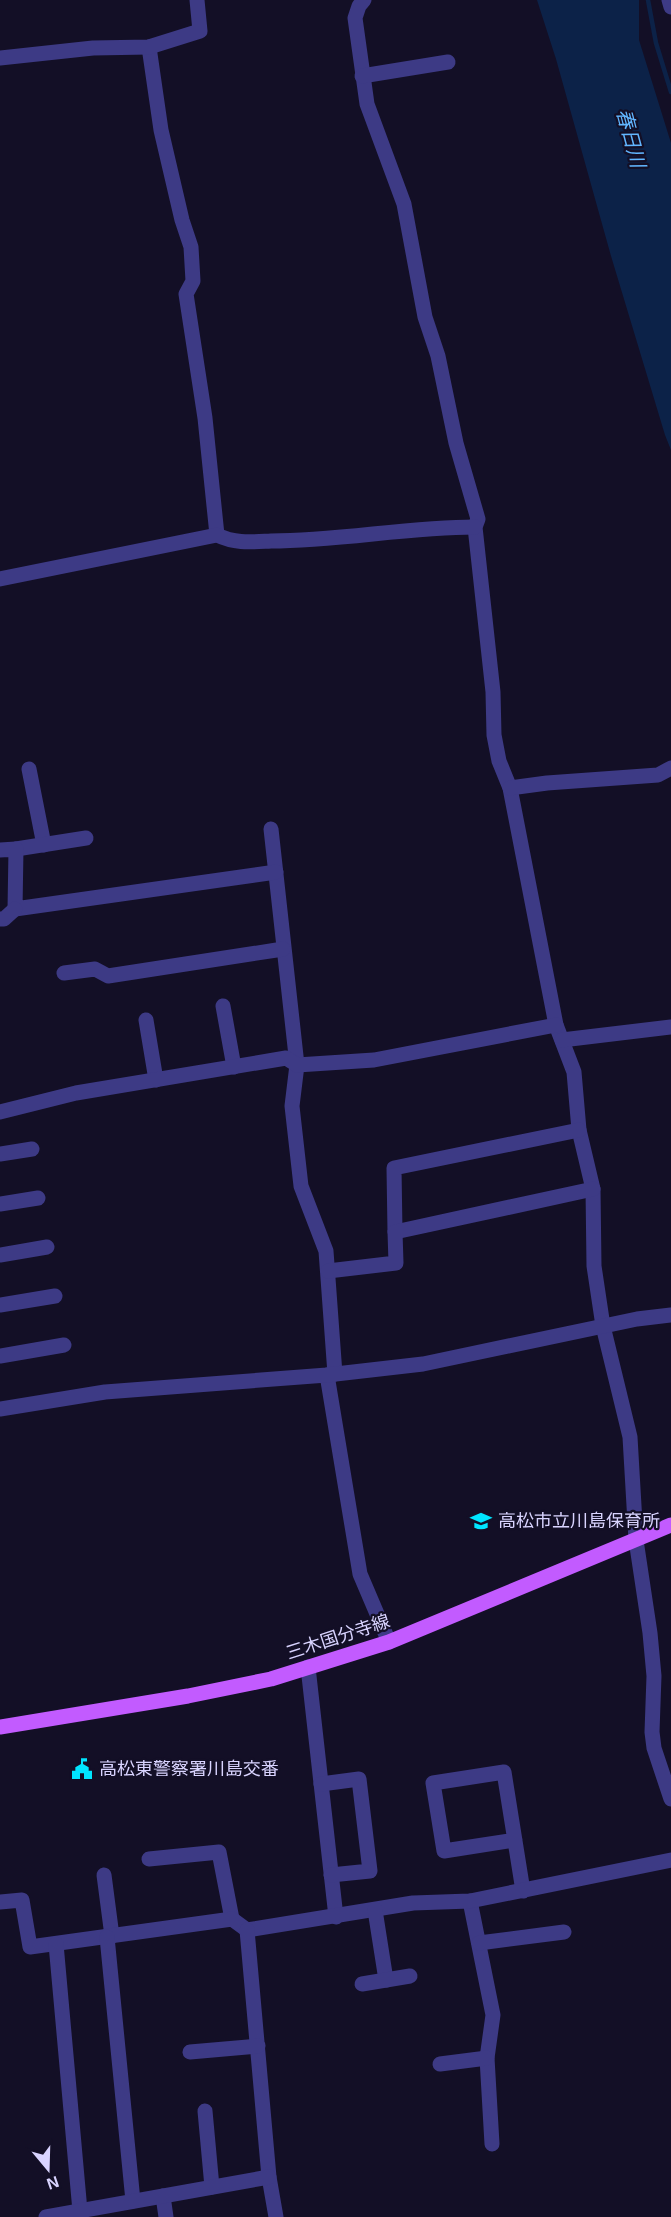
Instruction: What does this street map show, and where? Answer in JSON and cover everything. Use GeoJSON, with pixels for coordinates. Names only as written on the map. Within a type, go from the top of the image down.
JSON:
{"type":"FeatureCollection","features":[{"type":"Feature","properties":{"kind":"main road","name":"三木国分寺線"},"geometry":{"type":"LineString","coordinates":[[0,1727],[188,1696],[271,1679],[389,1642],[671,1525]]}},
{"type":"Feature","properties":{"kind":"street"},"geometry":{"type":"LineString","coordinates":[[0,58],[93,48],[149,47],[200,31],[196,0]]}},
{"type":"Feature","properties":{"kind":"street"},"geometry":{"type":"LineString","coordinates":[[364,0],[355,18],[366,104],[404,204],[420,295],[438,356],[456,443],[478,519],[475,527],[493,692],[494,735],[499,760],[510,788],[556,1025],[574,1072],[579,1130],[593,1189],[594,1266],[603,1326],[630,1437],[636,1540],[650,1632],[654,1676],[652,1732],[654,1748],[671,1799]]}},
{"type":"Feature","properties":{"kind":"street"},"geometry":{"type":"LineString","coordinates":[[669,0],[671,7]]}},
{"type":"Feature","properties":{"kind":"street"},"geometry":{"type":"LineString","coordinates":[[149,47],[161,130],[190,247],[193,281],[186,294],[205,418],[217,535]]}},
{"type":"Feature","properties":{"kind":"street"},"geometry":{"type":"LineString","coordinates":[[362,76],[448,62]]}},
{"type":"Feature","properties":{"kind":"street"},"geometry":{"type":"LineString","coordinates":[[0,579],[167,547],[217,535],[230,542],[297,541],[443,527],[475,527]]}},
{"type":"Feature","properties":{"kind":"street"},"geometry":{"type":"LineString","coordinates":[[510,788],[546,783],[658,775],[671,768]]}},
{"type":"Feature","properties":{"kind":"street"},"geometry":{"type":"LineString","coordinates":[[29,769],[44,844]]}},
{"type":"Feature","properties":{"kind":"street"},"geometry":{"type":"LineString","coordinates":[[271,829],[297,1065],[292,1106],[301,1186],[326,1251],[331,1374],[360,1574],[389,1642]]}},
{"type":"Feature","properties":{"kind":"street"},"geometry":{"type":"LineString","coordinates":[[0,850],[86,838]]}},
{"type":"Feature","properties":{"kind":"street"},"geometry":{"type":"LineString","coordinates":[[15,909],[16,849]]}},
{"type":"Feature","properties":{"kind":"street"},"geometry":{"type":"LineString","coordinates":[[0,919],[15,909],[276,872]]}},
{"type":"Feature","properties":{"kind":"street"},"geometry":{"type":"LineString","coordinates":[[64,973],[95,969],[108,976],[283,949]]}},
{"type":"Feature","properties":{"kind":"street"},"geometry":{"type":"LineString","coordinates":[[223,1006],[234,1067]]}},
{"type":"Feature","properties":{"kind":"street"},"geometry":{"type":"LineString","coordinates":[[146,1020],[156,1080]]}},
{"type":"Feature","properties":{"kind":"street"},"geometry":{"type":"LineString","coordinates":[[0,1112],[76,1094],[286,1058],[297,1065],[374,1060],[556,1025]]}},
{"type":"Feature","properties":{"kind":"street"},"geometry":{"type":"LineString","coordinates":[[562,1040],[671,1027]]}},
{"type":"Feature","properties":{"kind":"street"},"geometry":{"type":"LineString","coordinates":[[328,1271],[396,1263],[394,1168],[579,1130]]}},
{"type":"Feature","properties":{"kind":"street"},"geometry":{"type":"LineString","coordinates":[[0,1155],[32,1149]]}},
{"type":"Feature","properties":{"kind":"street"},"geometry":{"type":"LineString","coordinates":[[395,1232],[593,1189]]}},
{"type":"Feature","properties":{"kind":"street"},"geometry":{"type":"LineString","coordinates":[[0,1204],[38,1198]]}},
{"type":"Feature","properties":{"kind":"street"},"geometry":{"type":"LineString","coordinates":[[0,1255],[47,1247]]}},
{"type":"Feature","properties":{"kind":"street"},"geometry":{"type":"LineString","coordinates":[[0,1305],[55,1296]]}},
{"type":"Feature","properties":{"kind":"street"},"geometry":{"type":"LineString","coordinates":[[0,1409],[105,1392],[331,1374],[423,1364],[637,1318],[671,1315]]}},
{"type":"Feature","properties":{"kind":"street"},"geometry":{"type":"LineString","coordinates":[[0,1356],[64,1345]]}},
{"type":"Feature","properties":{"kind":"street"},"geometry":{"type":"LineString","coordinates":[[308,1667],[336,1917]]}},
{"type":"Feature","properties":{"kind":"street"},"geometry":{"type":"LineString","coordinates":[[515,1840],[444,1851],[433,1783],[504,1772],[515,1840],[523,1891]]}},
{"type":"Feature","properties":{"kind":"street"},"geometry":{"type":"LineString","coordinates":[[321,1784],[359,1779],[370,1871],[331,1875]]}},
{"type":"Feature","properties":{"kind":"street"},"geometry":{"type":"LineString","coordinates":[[150,1859],[219,1852],[232,1919],[247,1930],[413,1903],[470,1901],[671,1860]]}},
{"type":"Feature","properties":{"kind":"street"},"geometry":{"type":"LineString","coordinates":[[104,1875],[133,2201]]}},
{"type":"Feature","properties":{"kind":"street"},"geometry":{"type":"LineString","coordinates":[[0,1902],[22,1900],[30,1947],[232,1919]]}},
{"type":"Feature","properties":{"kind":"street"},"geometry":{"type":"LineString","coordinates":[[470,1901],[493,2015],[487,2058],[492,2144]]}},
{"type":"Feature","properties":{"kind":"street"},"geometry":{"type":"LineString","coordinates":[[375,1910],[386,1980]]}},
{"type":"Feature","properties":{"kind":"street"},"geometry":{"type":"LineString","coordinates":[[247,1930],[269,2177],[276,2217]]}},
{"type":"Feature","properties":{"kind":"street"},"geometry":{"type":"LineString","coordinates":[[478,1943],[564,1932]]}},
{"type":"Feature","properties":{"kind":"street"},"geometry":{"type":"LineString","coordinates":[[56,1944],[80,2211]]}},
{"type":"Feature","properties":{"kind":"street"},"geometry":{"type":"LineString","coordinates":[[362,1984],[410,1976]]}},
{"type":"Feature","properties":{"kind":"street"},"geometry":{"type":"LineString","coordinates":[[190,2052],[258,2046]]}},
{"type":"Feature","properties":{"kind":"street"},"geometry":{"type":"LineString","coordinates":[[440,2064],[487,2058]]}},
{"type":"Feature","properties":{"kind":"street"},"geometry":{"type":"LineString","coordinates":[[205,2111],[212,2187]]}},
{"type":"Feature","properties":{"kind":"street"},"geometry":{"type":"LineString","coordinates":[[46,2217],[269,2177]]}},
{"type":"Feature","properties":{"kind":"street"},"geometry":{"type":"LineString","coordinates":[[163,2196],[166,2217]]}},
{"type":"Feature","properties":{"kind":"water","name":"春日川"},"geometry":{"type":"Polygon","coordinates":[[[537,0],[639,0],[639,40],[671,143],[671,450],[611,256],[556,59],[537,0]]]}},
{"type":"Feature","properties":{"kind":"waterway"},"geometry":{"type":"LineString","coordinates":[[648,0],[656,43],[671,92]]}},
{"type":"Feature","properties":{"kind":"place","name":"高松市立川島保育所"},"geometry":{"type":"Point","coordinates":[481,1521]}},
{"type":"Feature","properties":{"kind":"place","name":"高松東警察署川島交番"},"geometry":{"type":"Point","coordinates":[82,1769]}}]}
